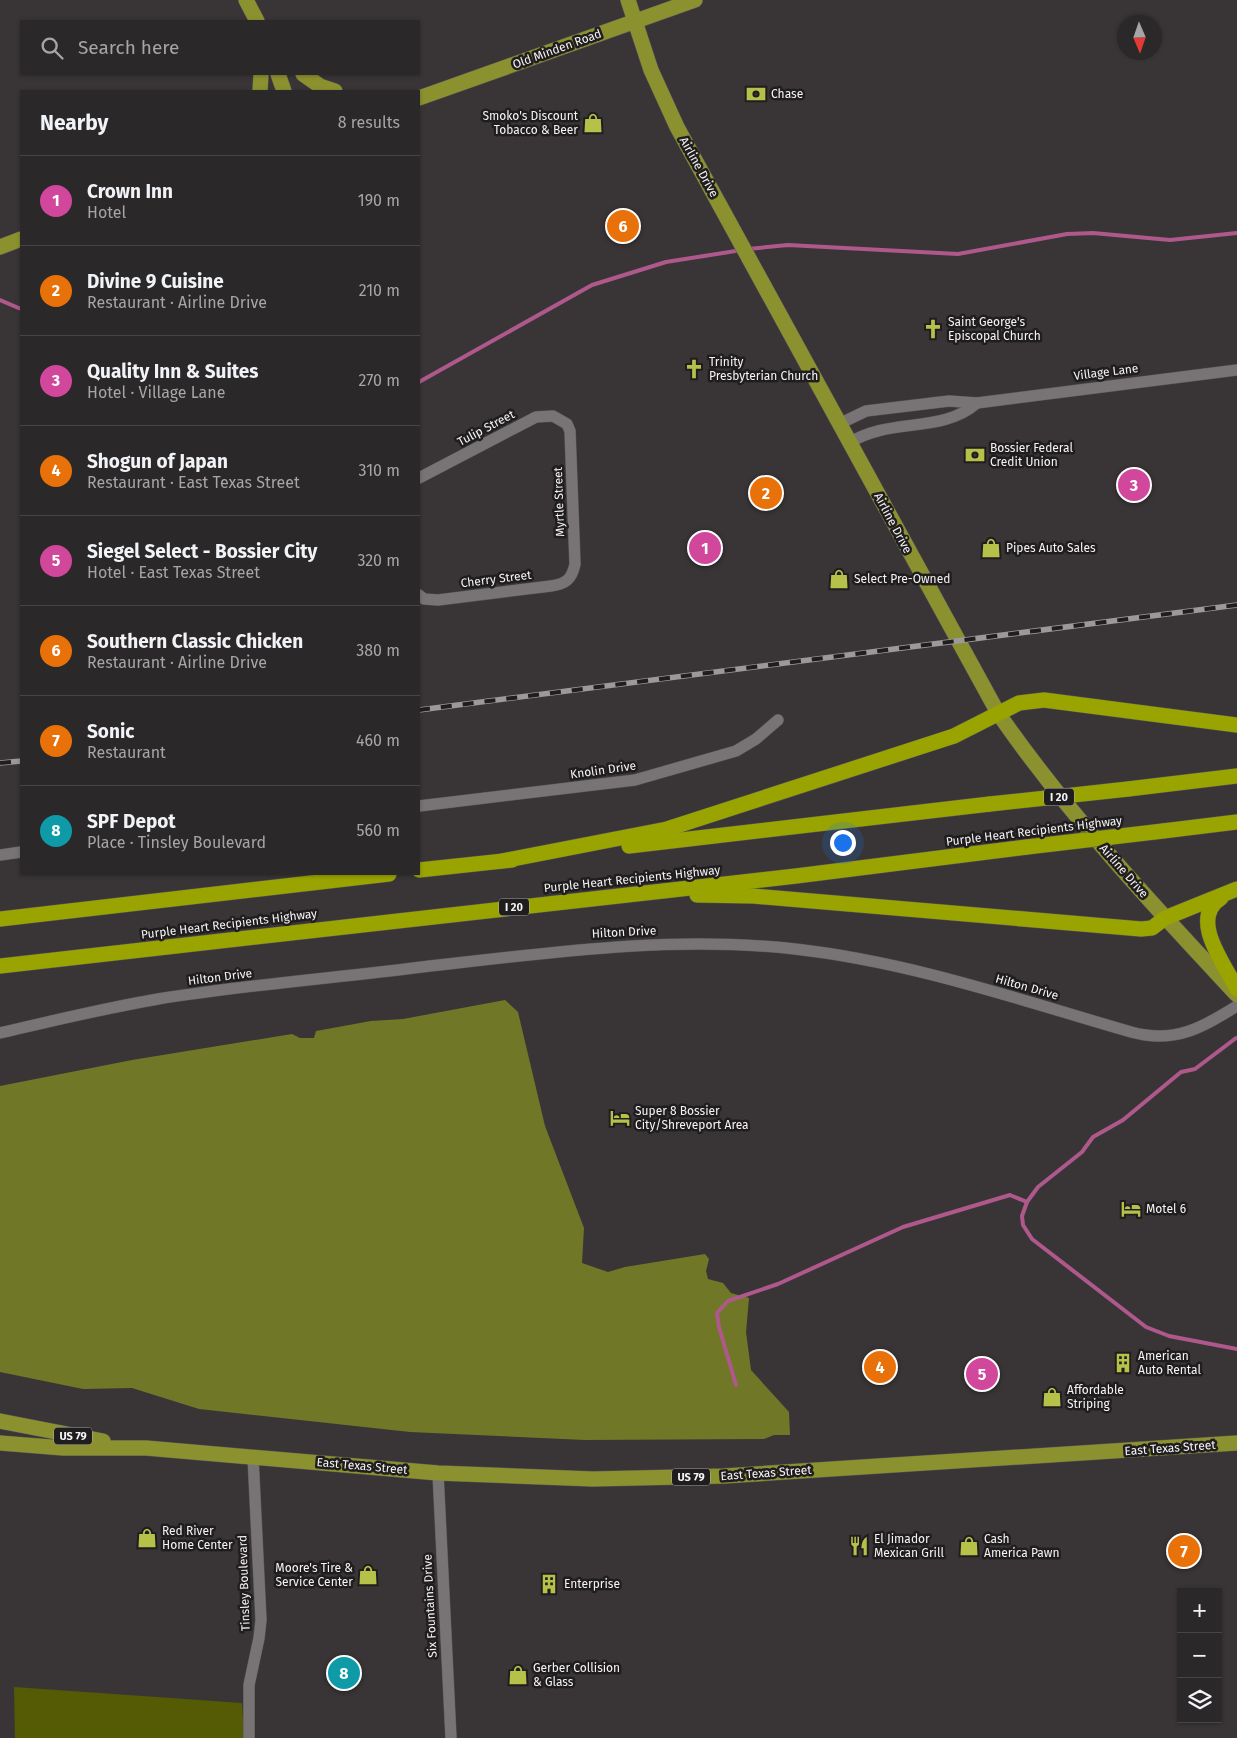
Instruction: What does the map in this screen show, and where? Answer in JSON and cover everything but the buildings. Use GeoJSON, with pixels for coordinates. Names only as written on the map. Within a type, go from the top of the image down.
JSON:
{"type":"FeatureCollection","features":[{"type":"Feature","properties":{"kind":"highway"},"geometry":{"type":"LineString","coordinates":[[502,861],[667,829],[954,736],[1019,703],[1037,699],[1237,725]]}},
{"type":"Feature","properties":{"kind":"highway","name":"I 20"},"geometry":{"type":"LineString","coordinates":[[420,870],[1237,776]]}},
{"type":"Feature","properties":{"kind":"highway","name":"Purple Heart Recipients Highway"},"geometry":{"type":"LineString","coordinates":[[0,966],[796,876],[1027,846],[1237,822]]}},
{"type":"Feature","properties":{"kind":"highway"},"geometry":{"type":"LineString","coordinates":[[0,918],[380,875]]}},
{"type":"Feature","properties":{"kind":"highway"},"geometry":{"type":"LineString","coordinates":[[608,897],[753,896],[1141,929],[1152,928],[1165,918],[1237,889]]}},
{"type":"Feature","properties":{"kind":"highway"},"geometry":{"type":"LineString","coordinates":[[1237,889],[1213,903],[1209,910],[1207,927],[1237,989]]}},
{"type":"Feature","properties":{"kind":"main road"},"geometry":{"type":"LineString","coordinates":[[246,0],[256,20]]}},
{"type":"Feature","properties":{"kind":"main road","name":"Airline Drive"},"geometry":{"type":"LineString","coordinates":[[628,0],[652,70],[677,127],[998,713],[1051,786],[1165,918],[1237,995]]}},
{"type":"Feature","properties":{"kind":"main road","name":"Old Minden Road"},"geometry":{"type":"LineString","coordinates":[[420,98],[695,0]]}},
{"type":"Feature","properties":{"kind":"main road"},"geometry":{"type":"LineString","coordinates":[[260,90],[261,75]]}},
{"type":"Feature","properties":{"kind":"main road"},"geometry":{"type":"LineString","coordinates":[[278,75],[284,90]]}},
{"type":"Feature","properties":{"kind":"main road"},"geometry":{"type":"LineString","coordinates":[[304,75],[320,86],[333,90]]}},
{"type":"Feature","properties":{"kind":"main road"},"geometry":{"type":"LineString","coordinates":[[0,247],[20,239]]}},
{"type":"Feature","properties":{"kind":"main road"},"geometry":{"type":"LineString","coordinates":[[0,1413],[80,1437]]}},
{"type":"Feature","properties":{"kind":"main road","name":"East Texas Street"},"geometry":{"type":"LineString","coordinates":[[0,1421],[146,1448]]}},
{"type":"Feature","properties":{"kind":"main road","name":"East Texas Street"},"geometry":{"type":"LineString","coordinates":[[0,1443],[63,1448],[146,1448],[438,1473],[557,1479],[651,1478],[1237,1443]]}},
{"type":"Feature","properties":{"kind":"street","name":"Village Lane"},"geometry":{"type":"LineString","coordinates":[[839,424],[866,411],[958,400],[977,402],[1237,370]]}},
{"type":"Feature","properties":{"kind":"street","name":"Village Lane"},"geometry":{"type":"LineString","coordinates":[[849,443],[876,430],[951,419],[969,410],[977,402]]}},
{"type":"Feature","properties":{"kind":"street","name":"Tulip Street"},"geometry":{"type":"LineString","coordinates":[[420,477],[536,417],[553,416],[567,424]]}},
{"type":"Feature","properties":{"kind":"street","name":"Myrtle Street"},"geometry":{"type":"LineString","coordinates":[[567,424],[570,437],[575,564],[570,579]]}},
{"type":"Feature","properties":{"kind":"street","name":"Cherry Street"},"geometry":{"type":"LineString","coordinates":[[421,597],[438,600],[552,586],[563,584],[570,579]]}},
{"type":"Feature","properties":{"kind":"street","name":"Knolin Drive"},"geometry":{"type":"LineString","coordinates":[[420,806],[635,780],[736,751],[756,739],[778,720]]}},
{"type":"Feature","properties":{"kind":"street"},"geometry":{"type":"LineString","coordinates":[[0,855],[20,852]]}},
{"type":"Feature","properties":{"kind":"street","name":"Hilton Drive"},"geometry":{"type":"LineString","coordinates":[[0,1033],[98,1010],[187,994],[580,949],[677,943],[760,946],[874,961],[938,976],[1148,1035],[1171,1036],[1184,1034],[1237,1006]]}},
{"type":"Feature","properties":{"kind":"street","name":"Tinsley Boulevard"},"geometry":{"type":"LineString","coordinates":[[250,1738],[249,1686],[261,1620],[253,1456]]}},
{"type":"Feature","properties":{"kind":"street","name":"Six Fountains Drive"},"geometry":{"type":"LineString","coordinates":[[438,1473],[451,1738]]}},
{"type":"Feature","properties":{"kind":"shaded area"},"geometry":{"type":"Polygon","coordinates":[[[14,1687],[242,1703],[244,1738],[15,1738],[14,1687]]]}},
{"type":"Feature","properties":{"kind":"green space"},"geometry":{"type":"Polygon","coordinates":[[[505,1000],[518,1012],[545,1126],[584,1228],[582,1263],[608,1272],[625,1267],[705,1254],[709,1259],[706,1271],[708,1279],[723,1283],[731,1293],[749,1298],[746,1332],[751,1370],[789,1412],[790,1435],[774,1435],[764,1439],[585,1440],[410,1432],[199,1409],[132,1388],[83,1389],[0,1372],[0,1086],[132,1060],[292,1034],[300,1038],[314,1038],[316,1031],[371,1021],[403,1019],[505,1000]]]}},
{"type":"Feature","properties":{"kind":"waterway"},"geometry":{"type":"LineString","coordinates":[[748,249],[788,245],[958,254],[1067,234],[1093,233],[1170,240],[1237,233]]}},
{"type":"Feature","properties":{"kind":"waterway"},"geometry":{"type":"LineString","coordinates":[[420,381],[592,285],[666,262],[742,250]]}},
{"type":"Feature","properties":{"kind":"waterway"},"geometry":{"type":"LineString","coordinates":[[0,300],[20,309]]}},
{"type":"Feature","properties":{"kind":"waterway"},"geometry":{"type":"LineString","coordinates":[[1236,1038],[1195,1069],[1181,1072],[1123,1120],[1093,1137],[1082,1152],[1038,1187],[1027,1202],[1022,1216],[1023,1225],[1032,1239],[1146,1327],[1169,1336],[1237,1349]]}},
{"type":"Feature","properties":{"kind":"waterway"},"geometry":{"type":"LineString","coordinates":[[736,1385],[719,1327],[717,1313],[728,1301],[778,1284],[903,1227],[1010,1195],[1027,1202]]}},
{"type":"Feature","properties":{"kind":"railway"},"geometry":{"type":"LineString","coordinates":[[420,710],[1237,605]]}},
{"type":"Feature","properties":{"kind":"railway"},"geometry":{"type":"LineString","coordinates":[[0,763],[20,761]]}},
{"type":"Feature","properties":{"kind":"place","name":"Chase"},"geometry":{"type":"Point","coordinates":[756,94]}},
{"type":"Feature","properties":{"kind":"place","name":"Smoko's Discount Tobacco & Beer"},"geometry":{"type":"Point","coordinates":[593,123]}},
{"type":"Feature","properties":{"kind":"place","name":"Southern Classic Chicken"},"geometry":{"type":"Point","coordinates":[623,226]}},
{"type":"Feature","properties":{"kind":"place","name":"Saint George's Episcopal Church"},"geometry":{"type":"Point","coordinates":[933,329]}},
{"type":"Feature","properties":{"kind":"place","name":"Trinity Presbyterian Church"},"geometry":{"type":"Point","coordinates":[694,369]}},
{"type":"Feature","properties":{"kind":"place","name":"Bossier Federal Credit Union"},"geometry":{"type":"Point","coordinates":[975,455]}},
{"type":"Feature","properties":{"kind":"place","name":"Quality Inn & Suites"},"geometry":{"type":"Point","coordinates":[1134,485]}},
{"type":"Feature","properties":{"kind":"place","name":"Divine 9 Cuisine"},"geometry":{"type":"Point","coordinates":[766,493]}},
{"type":"Feature","properties":{"kind":"place","name":"Crown Inn"},"geometry":{"type":"Point","coordinates":[705,548]}},
{"type":"Feature","properties":{"kind":"place","name":"Pipes Auto Sales"},"geometry":{"type":"Point","coordinates":[991,548]}},
{"type":"Feature","properties":{"kind":"place","name":"Select Pre-Owned"},"geometry":{"type":"Point","coordinates":[839,579]}},
{"type":"Feature","properties":{"kind":"place","name":"Super 8 Bossier City/Shreveport Area"},"geometry":{"type":"Point","coordinates":[620,1118]}},
{"type":"Feature","properties":{"kind":"place","name":"Motel 6"},"geometry":{"type":"Point","coordinates":[1131,1209]}},
{"type":"Feature","properties":{"kind":"place","name":"American Auto Rental"},"geometry":{"type":"Point","coordinates":[1123,1363]}},
{"type":"Feature","properties":{"kind":"place","name":"Shogun of Japan"},"geometry":{"type":"Point","coordinates":[880,1367]}},
{"type":"Feature","properties":{"kind":"place","name":"Siegel Select - Bossier City"},"geometry":{"type":"Point","coordinates":[982,1374]}},
{"type":"Feature","properties":{"kind":"place","name":"Affordable Striping"},"geometry":{"type":"Point","coordinates":[1052,1397]}},
{"type":"Feature","properties":{"kind":"place","name":"Red River Home Center"},"geometry":{"type":"Point","coordinates":[147,1538]}},
{"type":"Feature","properties":{"kind":"place","name":"El Jimador Mexican Grill"},"geometry":{"type":"Point","coordinates":[859,1546]}},
{"type":"Feature","properties":{"kind":"place","name":"Cash America Pawn"},"geometry":{"type":"Point","coordinates":[969,1546]}},
{"type":"Feature","properties":{"kind":"place","name":"Sonic"},"geometry":{"type":"Point","coordinates":[1184,1551]}},
{"type":"Feature","properties":{"kind":"place","name":"Moore's Tire & Service Center"},"geometry":{"type":"Point","coordinates":[368,1575]}},
{"type":"Feature","properties":{"kind":"place","name":"Enterprise"},"geometry":{"type":"Point","coordinates":[549,1584]}},
{"type":"Feature","properties":{"kind":"place","name":"SPF Depot"},"geometry":{"type":"Point","coordinates":[344,1673]}},
{"type":"Feature","properties":{"kind":"place","name":"Gerber Collision & Glass"},"geometry":{"type":"Point","coordinates":[518,1675]}}]}
